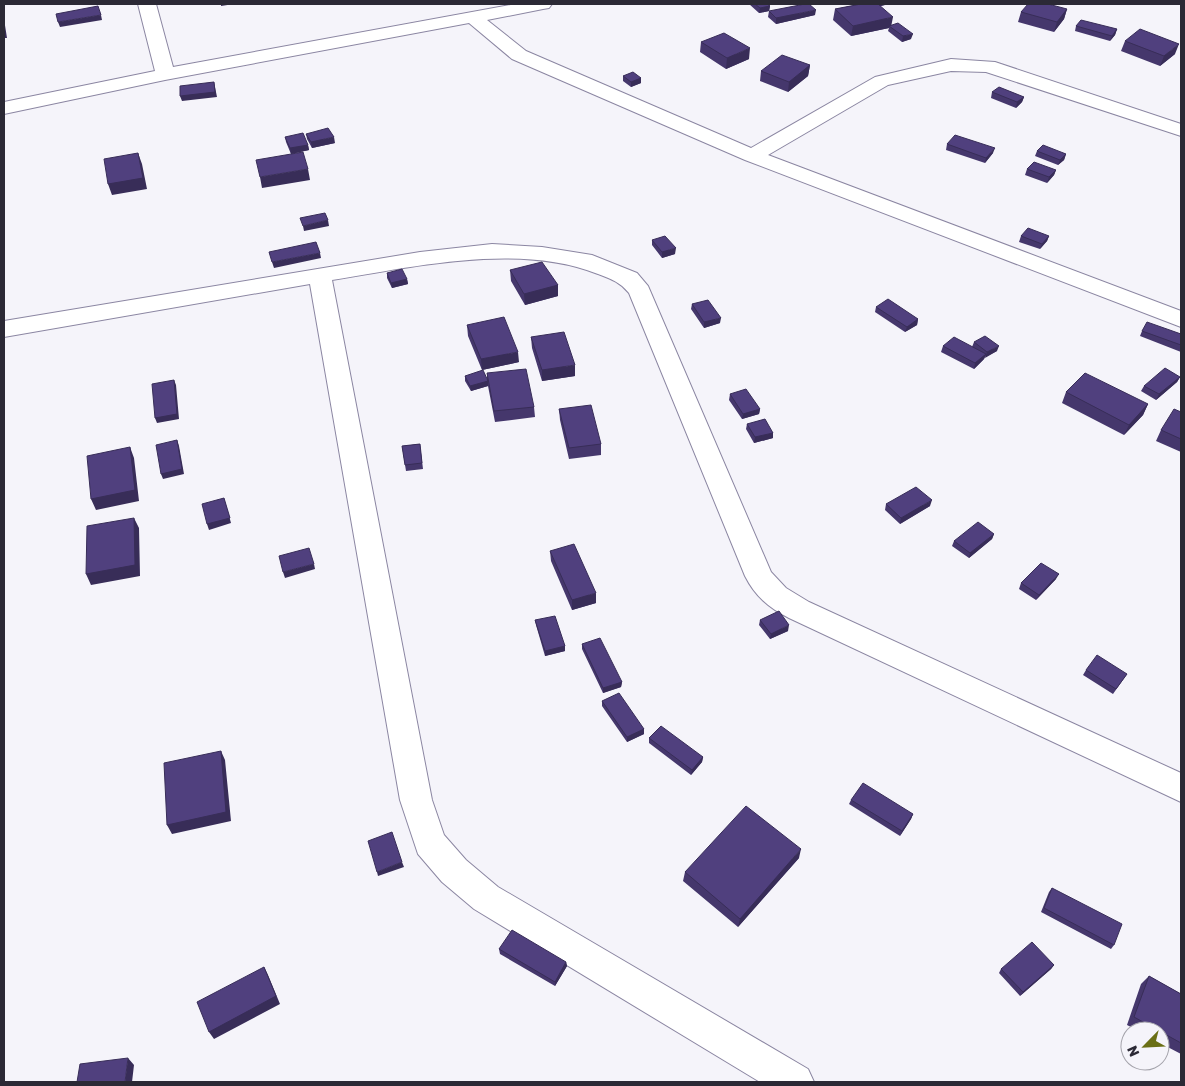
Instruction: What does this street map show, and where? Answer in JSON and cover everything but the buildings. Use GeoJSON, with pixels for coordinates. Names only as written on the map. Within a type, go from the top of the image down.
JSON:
{"type":"FeatureCollection","features":[{"type":"Feature","properties":{"kind":"street"},"geometry":{"type":"LineString","coordinates":[[146,4],[166,74]]}},
{"type":"Feature","properties":{"kind":"street"},"geometry":{"type":"LineString","coordinates":[[4,108],[166,74],[543,4]]}},
{"type":"Feature","properties":{"kind":"street"},"geometry":{"type":"LineString","coordinates":[[474,18],[519,55],[752,156],[1181,319]]}},
{"type":"Feature","properties":{"kind":"street"},"geometry":{"type":"LineString","coordinates":[[752,156],[882,81],[951,65],[988,66],[1181,130]]}},
{"type":"Feature","properties":{"kind":"street"},"geometry":{"type":"LineString","coordinates":[[4,329],[420,259],[492,251],[542,254],[584,260],[629,278],[640,291],[759,576],[765,587],[774,596],[798,610],[1181,788]]}},
{"type":"Feature","properties":{"kind":"street"},"geometry":{"type":"LineString","coordinates":[[320,275],[416,800],[430,843],[454,871],[486,898],[795,1082]]}}]}
